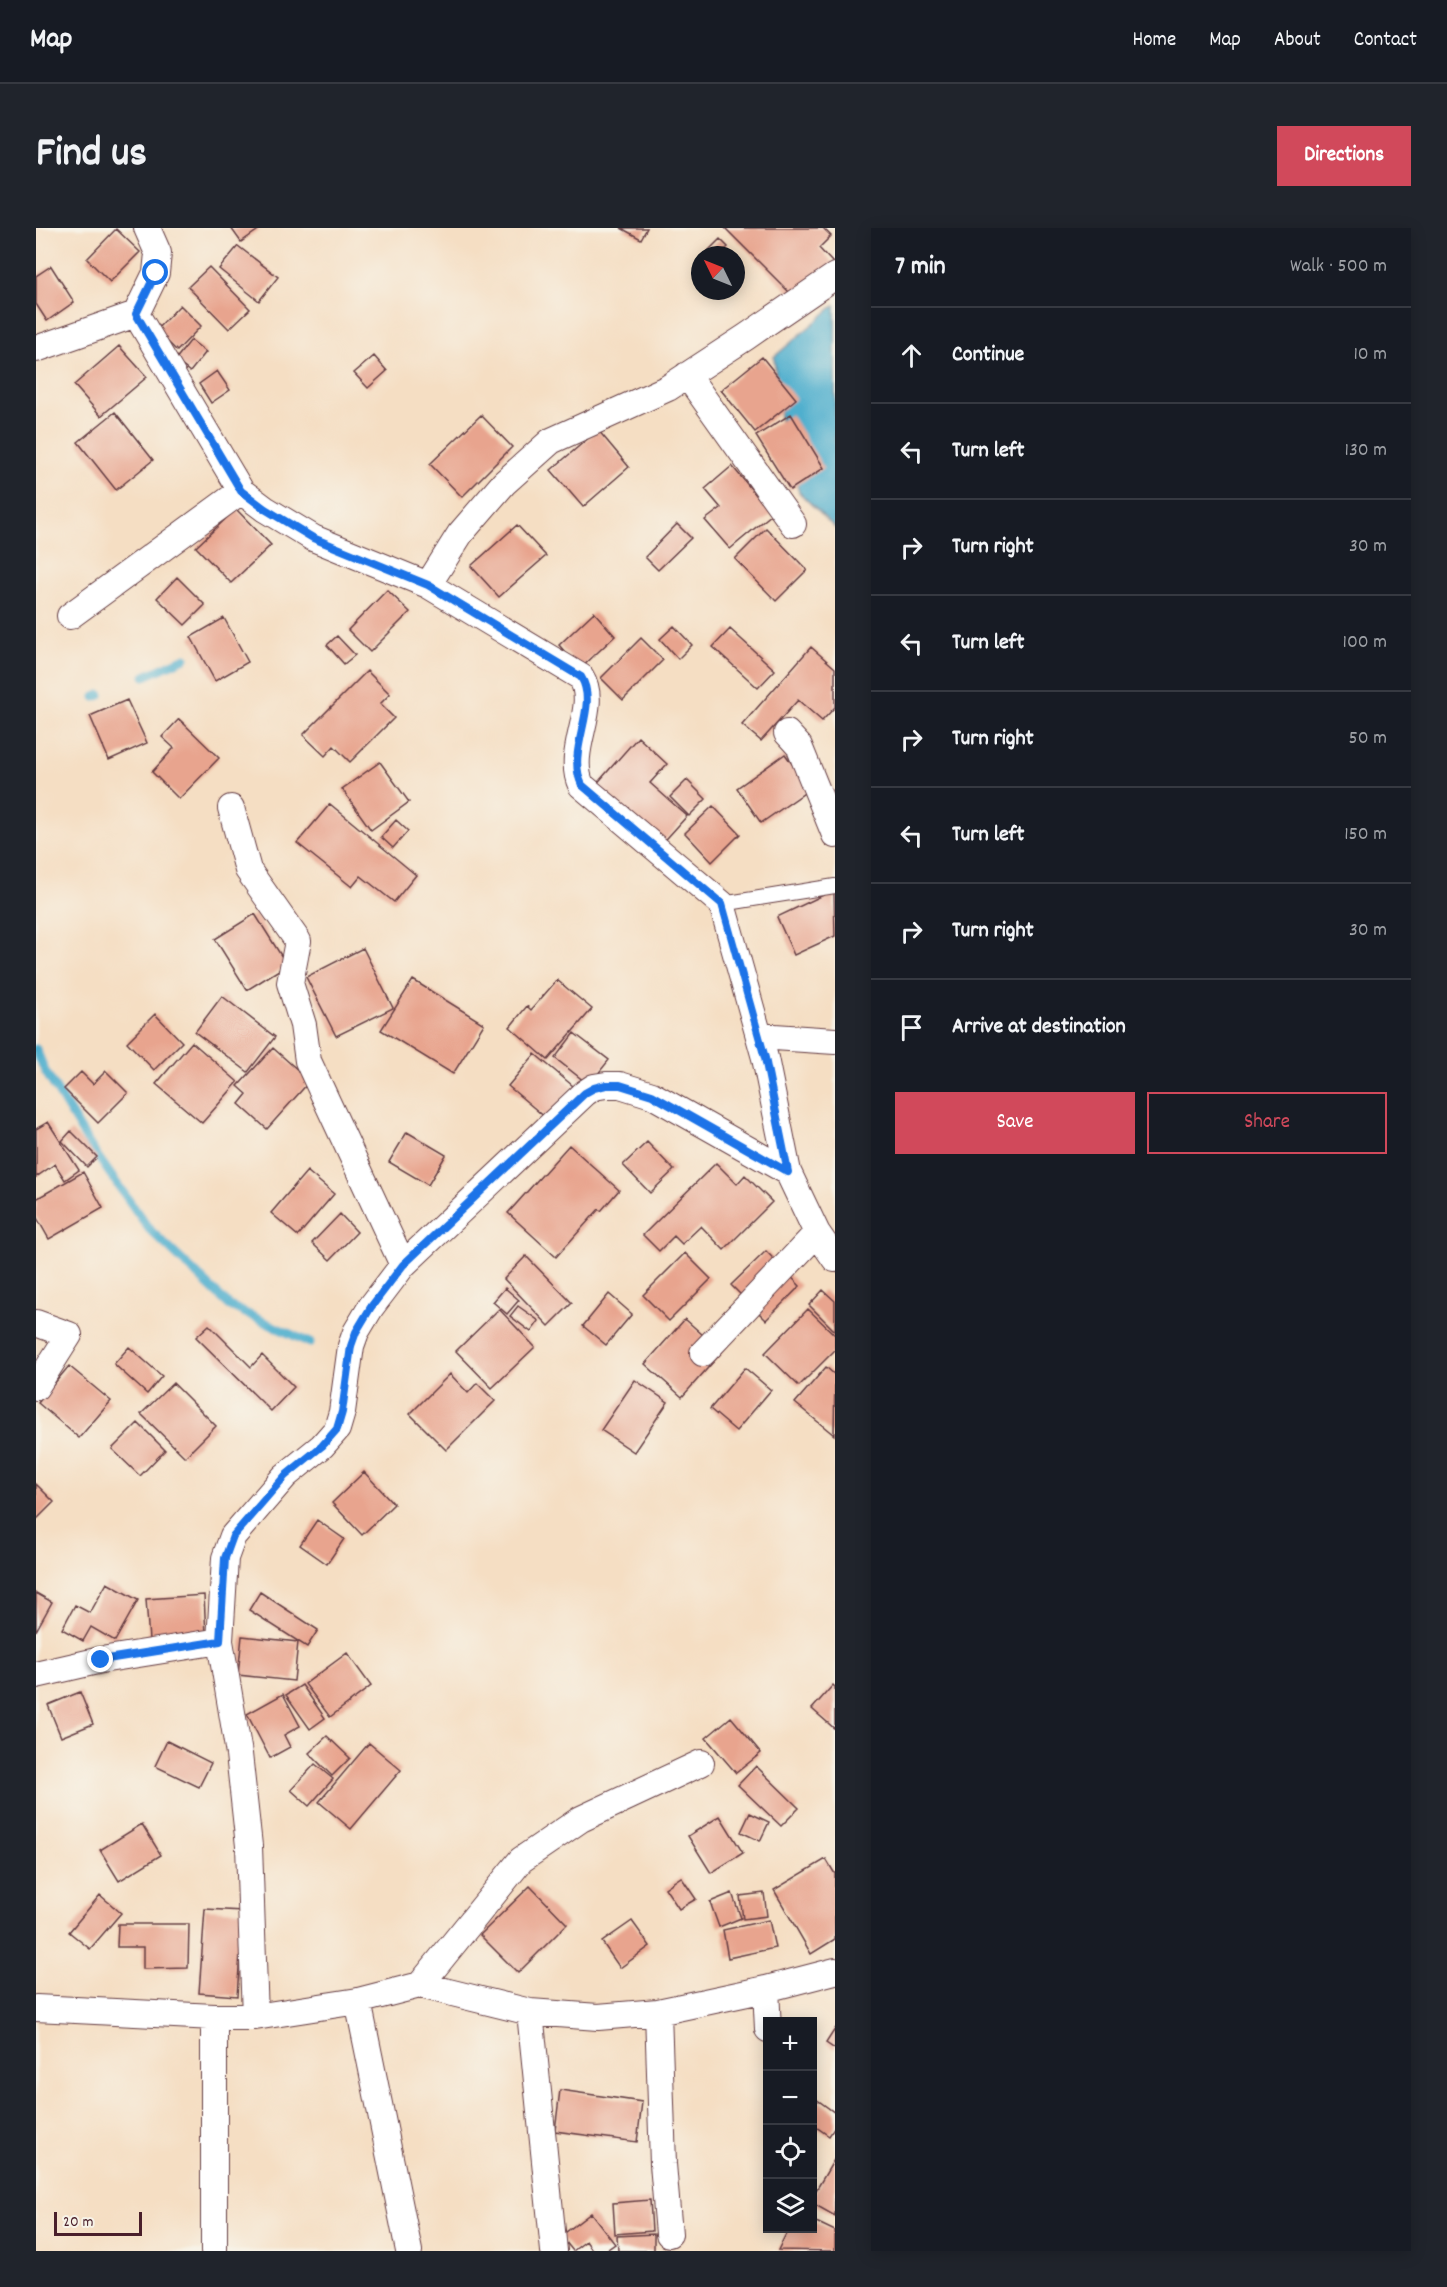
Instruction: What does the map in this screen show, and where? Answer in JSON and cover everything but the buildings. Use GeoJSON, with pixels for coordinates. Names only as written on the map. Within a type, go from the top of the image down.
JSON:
{"type":"FeatureCollection","features":[{"type":"Feature","properties":{"kind":"street"},"geometry":{"type":"LineString","coordinates":[[36,350],[136,314],[156,273],[158,253],[147,228]]}},
{"type":"Feature","properties":{"kind":"street"},"geometry":{"type":"LineString","coordinates":[[428,585],[459,534],[504,483],[551,441],[668,387],[746,338],[835,276]]}},
{"type":"Feature","properties":{"kind":"street"},"geometry":{"type":"LineString","coordinates":[[136,314],[241,491],[265,509],[313,538],[428,585],[581,677],[588,691],[576,758],[579,779],[582,785],[722,904],[759,1036],[788,1172],[817,1233],[835,1259]]}},
{"type":"Feature","properties":{"kind":"street"},"geometry":{"type":"LineString","coordinates":[[687,375],[793,524]]}},
{"type":"Feature","properties":{"kind":"street"},"geometry":{"type":"LineString","coordinates":[[70,616],[241,491]]}},
{"type":"Feature","properties":{"kind":"street"},"geometry":{"type":"LineString","coordinates":[[787,733],[799,746],[835,835]]}},
{"type":"Feature","properties":{"kind":"street"},"geometry":{"type":"LineString","coordinates":[[231,808],[249,870],[298,940],[290,983],[303,1025],[308,1061],[403,1265]]}},
{"type":"Feature","properties":{"kind":"street"},"geometry":{"type":"LineString","coordinates":[[759,1036],[835,1041]]}},
{"type":"Feature","properties":{"kind":"street"},"geometry":{"type":"LineString","coordinates":[[255,2016],[249,1846],[239,1754],[220,1641],[225,1558],[233,1536],[285,1476],[322,1446],[337,1429],[342,1412],[348,1361],[356,1332],[371,1307],[403,1265],[576,1101],[594,1088],[620,1085],[652,1095],[788,1172]]}},
{"type":"Feature","properties":{"kind":"street"},"geometry":{"type":"LineString","coordinates":[[703,1353],[817,1233]]}},
{"type":"Feature","properties":{"kind":"street"},"geometry":{"type":"LineString","coordinates":[[36,1323],[69,1335],[36,1387]]}},
{"type":"Feature","properties":{"kind":"street"},"geometry":{"type":"LineString","coordinates":[[36,1675],[101,1660],[220,1641]]}},
{"type":"Feature","properties":{"kind":"street"},"geometry":{"type":"LineString","coordinates":[[420,1985],[521,1860],[581,1819],[701,1763]]}},
{"type":"Feature","properties":{"kind":"street"},"geometry":{"type":"LineString","coordinates":[[36,2008],[214,2017],[255,2016],[358,2001],[420,1985],[531,2012],[598,2017],[658,2012],[766,1989],[835,1971]]}},
{"type":"Feature","properties":{"kind":"street"},"geometry":{"type":"LineString","coordinates":[[766,1989],[767,2017]]}},
{"type":"Feature","properties":{"kind":"street"},"geometry":{"type":"LineString","coordinates":[[358,2001],[409,2251]]}},
{"type":"Feature","properties":{"kind":"street"},"geometry":{"type":"LineString","coordinates":[[531,2012],[554,2251]]}},
{"type":"Feature","properties":{"kind":"street"},"geometry":{"type":"LineString","coordinates":[[658,2012],[663,2164],[669,2234]]}},
{"type":"Feature","properties":{"kind":"street"},"geometry":{"type":"LineString","coordinates":[[214,2017],[214,2251]]}},
{"type":"Feature","properties":{"kind":"lane"},"geometry":{"type":"LineString","coordinates":[[722,904],[835,886]]}},
{"type":"Feature","properties":{"kind":"water"},"geometry":{"type":"Polygon","coordinates":[[[835,305],[835,528],[799,492],[781,427],[774,357],[835,305]]]}},
{"type":"Feature","properties":{"kind":"waterway"},"geometry":{"type":"LineString","coordinates":[[145,676],[185,658]]}},
{"type":"Feature","properties":{"kind":"waterway"},"geometry":{"type":"LineString","coordinates":[[95,697],[100,695]]}},
{"type":"Feature","properties":{"kind":"waterway"},"geometry":{"type":"LineString","coordinates":[[36,1049],[45,1071],[91,1147],[149,1229],[230,1306],[310,1343]]}},
{"type":"Feature","properties":{"kind":"route"},"geometry":{"type":"LineString","coordinates":[[101,1660],[220,1641],[225,1558],[233,1536],[285,1476],[322,1446],[337,1429],[342,1412],[351,1346],[356,1332],[371,1307],[403,1265],[585,1093],[606,1085],[620,1085],[652,1095],[788,1172],[765,1058],[722,904],[582,785],[576,758],[588,691],[581,677],[428,585],[313,538],[265,509],[241,491],[136,314],[156,273]]}}]}
